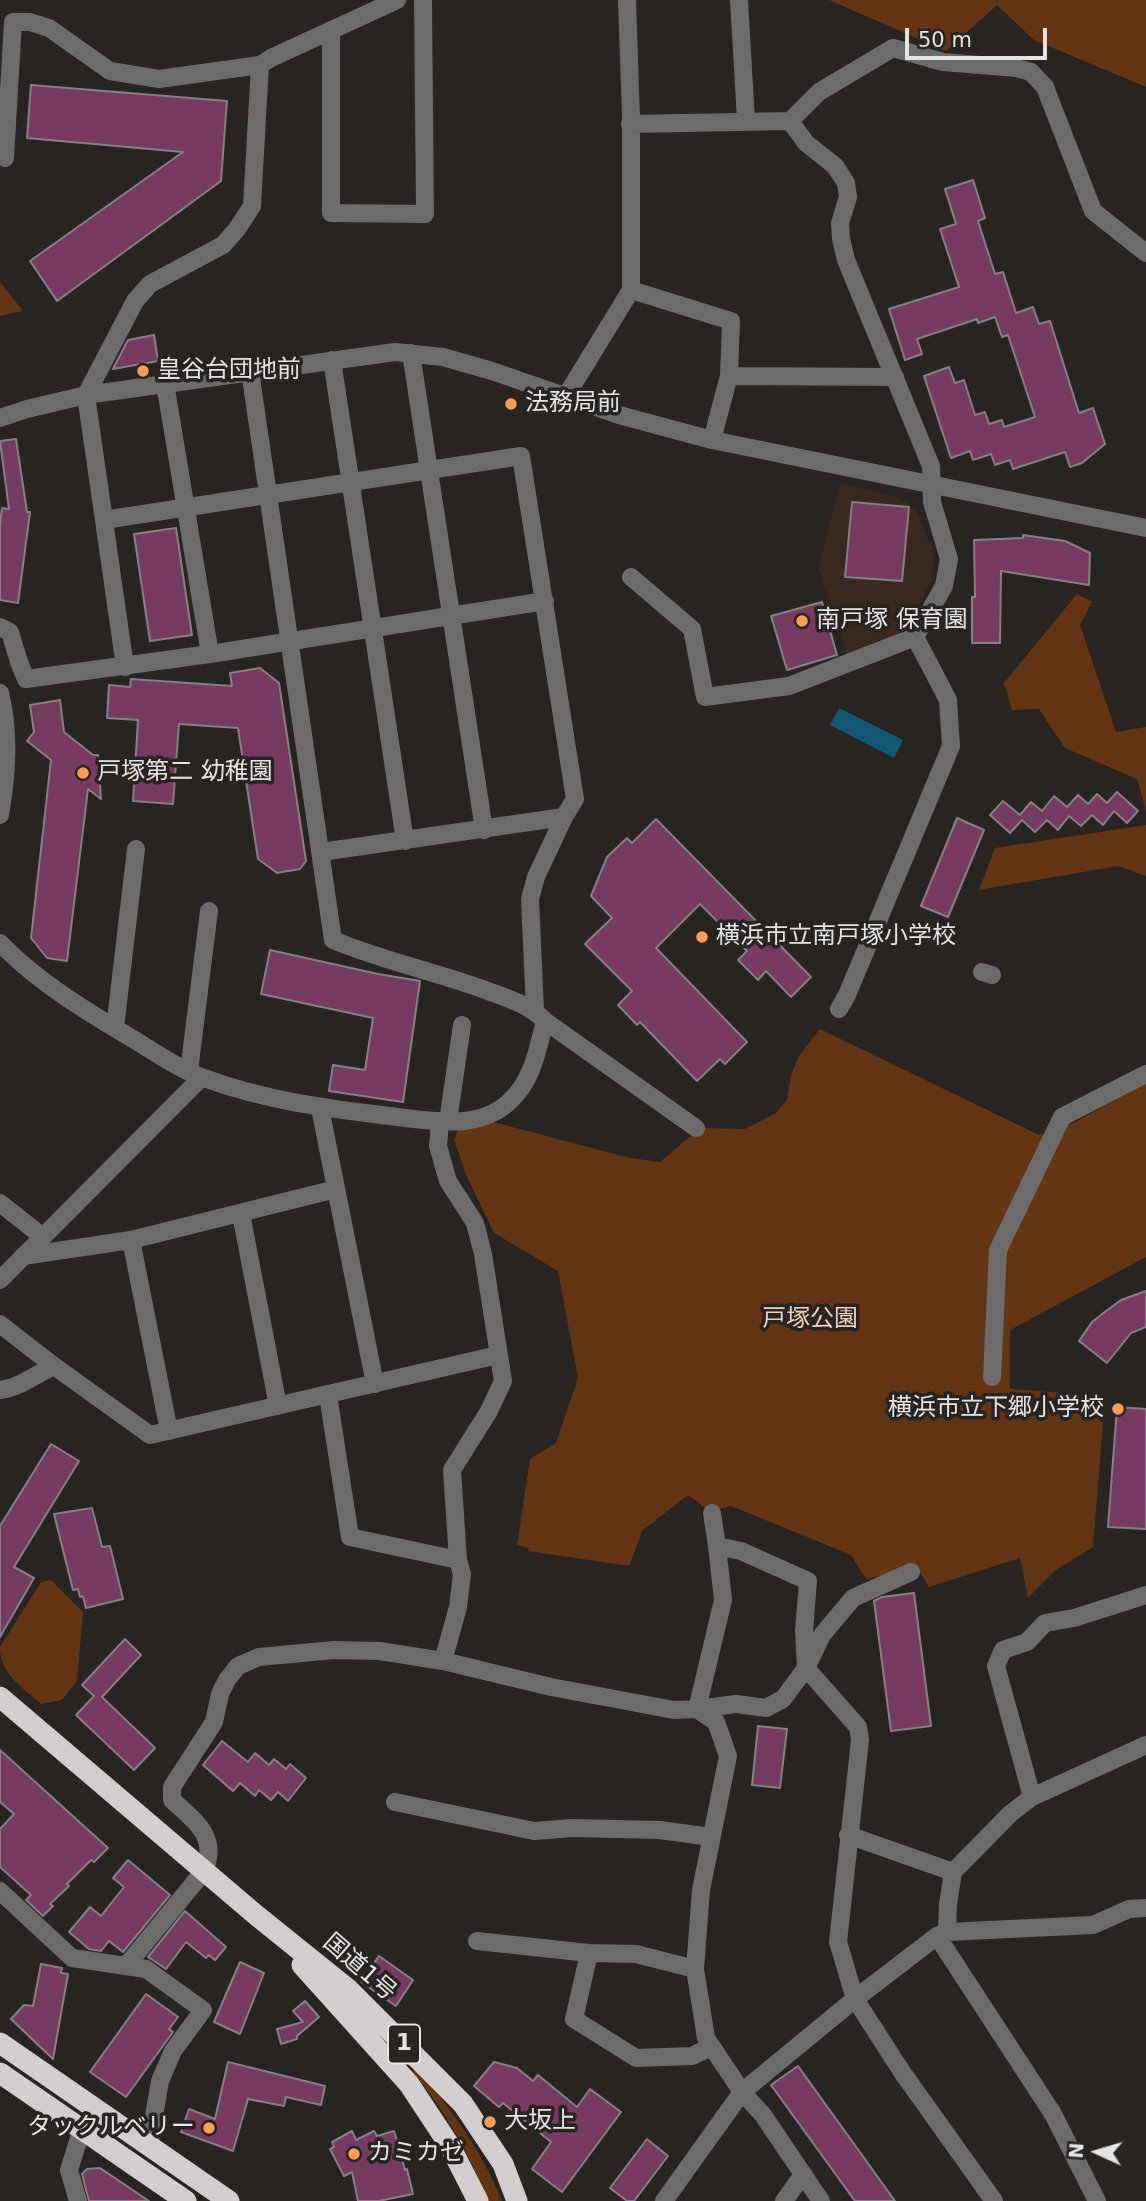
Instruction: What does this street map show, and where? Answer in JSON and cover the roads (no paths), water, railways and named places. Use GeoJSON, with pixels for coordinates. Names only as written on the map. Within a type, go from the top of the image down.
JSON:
{"type":"FeatureCollection","features":[{"type":"Feature","properties":{"kind":"highway","name":"国道1号"},"geometry":{"type":"LineString","coordinates":[[2,1705],[348,1989],[463,2104],[503,2164],[517,2201]]}},
{"type":"Feature","properties":{"kind":"highway","name":"国道1号"},"geometry":{"type":"LineString","coordinates":[[256,1915],[408,2084],[450,2146],[478,2201]]}},
{"type":"Feature","properties":{"kind":"highway"},"geometry":{"type":"LineString","coordinates":[[0,2043],[229,2201]]}},
{"type":"Feature","properties":{"kind":"highway"},"geometry":{"type":"LineString","coordinates":[[0,2073],[186,2201]]}},
{"type":"Feature","properties":{"kind":"street"},"geometry":{"type":"LineString","coordinates":[[5,158],[13,22],[30,22],[49,28],[110,71],[159,79],[260,65],[397,0]]}},
{"type":"Feature","properties":{"kind":"street"},"geometry":{"type":"LineString","coordinates":[[331,30],[331,213],[425,214],[424,0]]}},
{"type":"Feature","properties":{"kind":"street"},"geometry":{"type":"LineString","coordinates":[[566,396],[631,290],[627,0]]}},
{"type":"Feature","properties":{"kind":"street"},"geometry":{"type":"LineString","coordinates":[[739,0],[746,120]]}},
{"type":"Feature","properties":{"kind":"street"},"geometry":{"type":"LineString","coordinates":[[630,124],[790,121],[819,92],[893,48],[943,62],[983,64],[1031,72],[1045,88],[1094,211],[1146,253]]}},
{"type":"Feature","properties":{"kind":"street"},"geometry":{"type":"LineString","coordinates":[[125,667],[86,394],[135,301],[150,284],[223,245],[252,206],[260,65]]}},
{"type":"Feature","properties":{"kind":"street"},"geometry":{"type":"LineString","coordinates":[[631,576],[692,629],[705,697],[789,685],[915,637],[943,586],[948,559],[932,502],[931,466],[846,260],[840,223],[848,197],[846,183],[835,166],[806,143],[790,121]]}},
{"type":"Feature","properties":{"kind":"street"},"geometry":{"type":"LineString","coordinates":[[631,290],[731,321],[729,376],[712,440]]}},
{"type":"Feature","properties":{"kind":"street"},"geometry":{"type":"LineString","coordinates":[[0,418],[27,408],[86,394],[395,352],[411,353],[443,357],[480,367],[619,415],[712,440],[1146,528]]}},
{"type":"Feature","properties":{"kind":"street"},"geometry":{"type":"LineString","coordinates":[[411,353],[484,830]]}},
{"type":"Feature","properties":{"kind":"street"},"geometry":{"type":"LineString","coordinates":[[332,360],[405,841]]}},
{"type":"Feature","properties":{"kind":"street"},"geometry":{"type":"LineString","coordinates":[[250,371],[333,940],[357,950],[454,979],[540,1015],[696,1128]]}},
{"type":"Feature","properties":{"kind":"street"},"geometry":{"type":"LineString","coordinates":[[729,376],[894,377]]}},
{"type":"Feature","properties":{"kind":"street"},"geometry":{"type":"LineString","coordinates":[[165,383],[210,654]]}},
{"type":"Feature","properties":{"kind":"street"},"geometry":{"type":"LineString","coordinates":[[0,943],[25,968],[115,1028],[196,1074],[257,1094],[320,1108],[444,1121],[469,1121],[491,1115],[509,1103],[529,1079],[540,1015],[530,899],[536,877],[575,799],[522,456],[104,520]]}},
{"type":"Feature","properties":{"kind":"street"},"geometry":{"type":"LineString","coordinates":[[0,627],[10,632],[26,679],[373,630],[545,601]]}},
{"type":"Feature","properties":{"kind":"street"},"geometry":{"type":"LineString","coordinates":[[839,1009],[848,995],[951,746],[948,700],[915,637]]}},
{"type":"Feature","properties":{"kind":"street"},"geometry":{"type":"LineString","coordinates":[[0,692],[8,743],[6,781],[0,814]]}},
{"type":"Feature","properties":{"kind":"street"},"geometry":{"type":"LineString","coordinates":[[321,852],[564,817]]}},
{"type":"Feature","properties":{"kind":"street"},"geometry":{"type":"LineString","coordinates":[[115,1028],[136,849]]}},
{"type":"Feature","properties":{"kind":"street"},"geometry":{"type":"LineString","coordinates":[[0,1280],[196,1074],[209,911]]}},
{"type":"Feature","properties":{"kind":"street"},"geometry":{"type":"LineString","coordinates":[[443,1661],[458,1606],[462,1574],[458,1560],[452,1470],[489,1411],[503,1381],[483,1254],[475,1223],[448,1181],[438,1146],[462,1025]]}},
{"type":"Feature","properties":{"kind":"street"},"geometry":{"type":"LineString","coordinates":[[992,1377],[998,1250],[1062,1117],[1146,1074]]}},
{"type":"Feature","properties":{"kind":"street"},"geometry":{"type":"LineString","coordinates":[[320,1108],[376,1384]]}},
{"type":"Feature","properties":{"kind":"street"},"geometry":{"type":"LineString","coordinates":[[23,1256],[131,1240],[336,1189]]}},
{"type":"Feature","properties":{"kind":"street"},"geometry":{"type":"LineString","coordinates":[[0,1203],[43,1237]]}},
{"type":"Feature","properties":{"kind":"street"},"geometry":{"type":"LineString","coordinates":[[240,1214],[278,1406]]}},
{"type":"Feature","properties":{"kind":"street"},"geometry":{"type":"LineString","coordinates":[[131,1240],[169,1431]]}},
{"type":"Feature","properties":{"kind":"street"},"geometry":{"type":"LineString","coordinates":[[0,1324],[150,1435],[498,1354]]}},
{"type":"Feature","properties":{"kind":"street"},"geometry":{"type":"LineString","coordinates":[[0,1390],[12,1389],[31,1376],[54,1366]]}},
{"type":"Feature","properties":{"kind":"street"},"geometry":{"type":"LineString","coordinates":[[328,1395],[350,1537],[458,1560]]}},
{"type":"Feature","properties":{"kind":"street"},"geometry":{"type":"LineString","coordinates":[[696,1709],[723,1600],[712,1513]]}},
{"type":"Feature","properties":{"kind":"street"},"geometry":{"type":"LineString","coordinates":[[717,1546],[740,1551],[808,1581],[804,1632],[806,1668],[858,1727],[860,1740],[838,1942],[855,1999],[902,2072],[994,2201]]}},
{"type":"Feature","properties":{"kind":"street"},"geometry":{"type":"LineString","coordinates":[[125,1966],[204,1871],[209,1859],[210,1845],[197,1824],[172,1800],[172,1787],[214,1722],[220,1694],[238,1666],[259,1657],[334,1650],[380,1651],[443,1661],[551,1687],[674,1710],[736,1704],[766,1708],[783,1699],[806,1668],[822,1635],[853,1598],[911,1572]]}},
{"type":"Feature","properties":{"kind":"street"},"geometry":{"type":"LineString","coordinates":[[1032,1797],[996,1666],[1003,1650],[1027,1642],[1045,1623],[1074,1619],[1146,1595]]}},
{"type":"Feature","properties":{"kind":"street"},"geometry":{"type":"LineString","coordinates":[[696,1709],[716,1722],[728,1756],[701,1890],[695,1969],[706,2038],[821,2201]]}},
{"type":"Feature","properties":{"kind":"street"},"geometry":{"type":"LineString","coordinates":[[1097,2201],[1053,2113],[942,1934],[953,1872],[1010,1814],[1032,1797],[1146,1745]]}},
{"type":"Feature","properties":{"kind":"street"},"geometry":{"type":"LineString","coordinates":[[395,1802],[534,1831],[572,1828],[660,1830],[711,1837]]}},
{"type":"Feature","properties":{"kind":"street"},"geometry":{"type":"LineString","coordinates":[[848,1835],[953,1872]]}},
{"type":"Feature","properties":{"kind":"street"},"geometry":{"type":"LineString","coordinates":[[0,1891],[72,1958],[146,1969],[203,2010],[173,2051],[160,2081],[149,2146]]}},
{"type":"Feature","properties":{"kind":"street"},"geometry":{"type":"LineString","coordinates":[[664,2201],[742,2092],[855,1999],[942,1934],[1093,1925],[1129,1909],[1146,1908]]}},
{"type":"Feature","properties":{"kind":"street"},"geometry":{"type":"LineString","coordinates":[[477,1941],[589,1953],[636,1954],[695,1969]]}},
{"type":"Feature","properties":{"kind":"street"},"geometry":{"type":"LineString","coordinates":[[589,1953],[574,2019],[636,2058],[692,2056],[711,2047]]}},
{"type":"Feature","properties":{"kind":"street"},"geometry":{"type":"LineString","coordinates":[[78,2201],[69,2170],[82,2129]]}},
{"type":"Feature","properties":{"kind":"street"},"geometry":{"type":"LineString","coordinates":[[784,2201],[802,2176]]}},
{"type":"Feature","properties":{"kind":"water"},"geometry":{"type":"Polygon","coordinates":[[[839,708],[903,740],[894,758],[830,725],[839,708]]]}},
{"type":"Feature","properties":{"kind":"place","name":"皇谷台団地前"},"geometry":{"type":"Point","coordinates":[143,371]}},
{"type":"Feature","properties":{"kind":"place","name":"法務局前"},"geometry":{"type":"Point","coordinates":[511,404]}},
{"type":"Feature","properties":{"kind":"place","name":"南戸塚 保育園"},"geometry":{"type":"Point","coordinates":[802,621]}},
{"type":"Feature","properties":{"kind":"place","name":"戸塚第二 幼稚園"},"geometry":{"type":"Point","coordinates":[83,773]}},
{"type":"Feature","properties":{"kind":"place","name":"横浜市立南戸塚小学校"},"geometry":{"type":"Point","coordinates":[702,937]}},
{"type":"Feature","properties":{"kind":"place","name":"横浜市立下郷小学校"},"geometry":{"type":"Point","coordinates":[1118,1409]}},
{"type":"Feature","properties":{"kind":"place","name":"大坂上"},"geometry":{"type":"Point","coordinates":[490,2122]}},
{"type":"Feature","properties":{"kind":"place","name":"タックルベリー"},"geometry":{"type":"Point","coordinates":[209,2128]}},
{"type":"Feature","properties":{"kind":"place","name":"カミカゼ"},"geometry":{"type":"Point","coordinates":[354,2154]}},
{"type":"Feature","properties":{"kind":"park label","name":"戸塚公園"},"geometry":{"type":"Point","coordinates":[810,1320]}}]}
